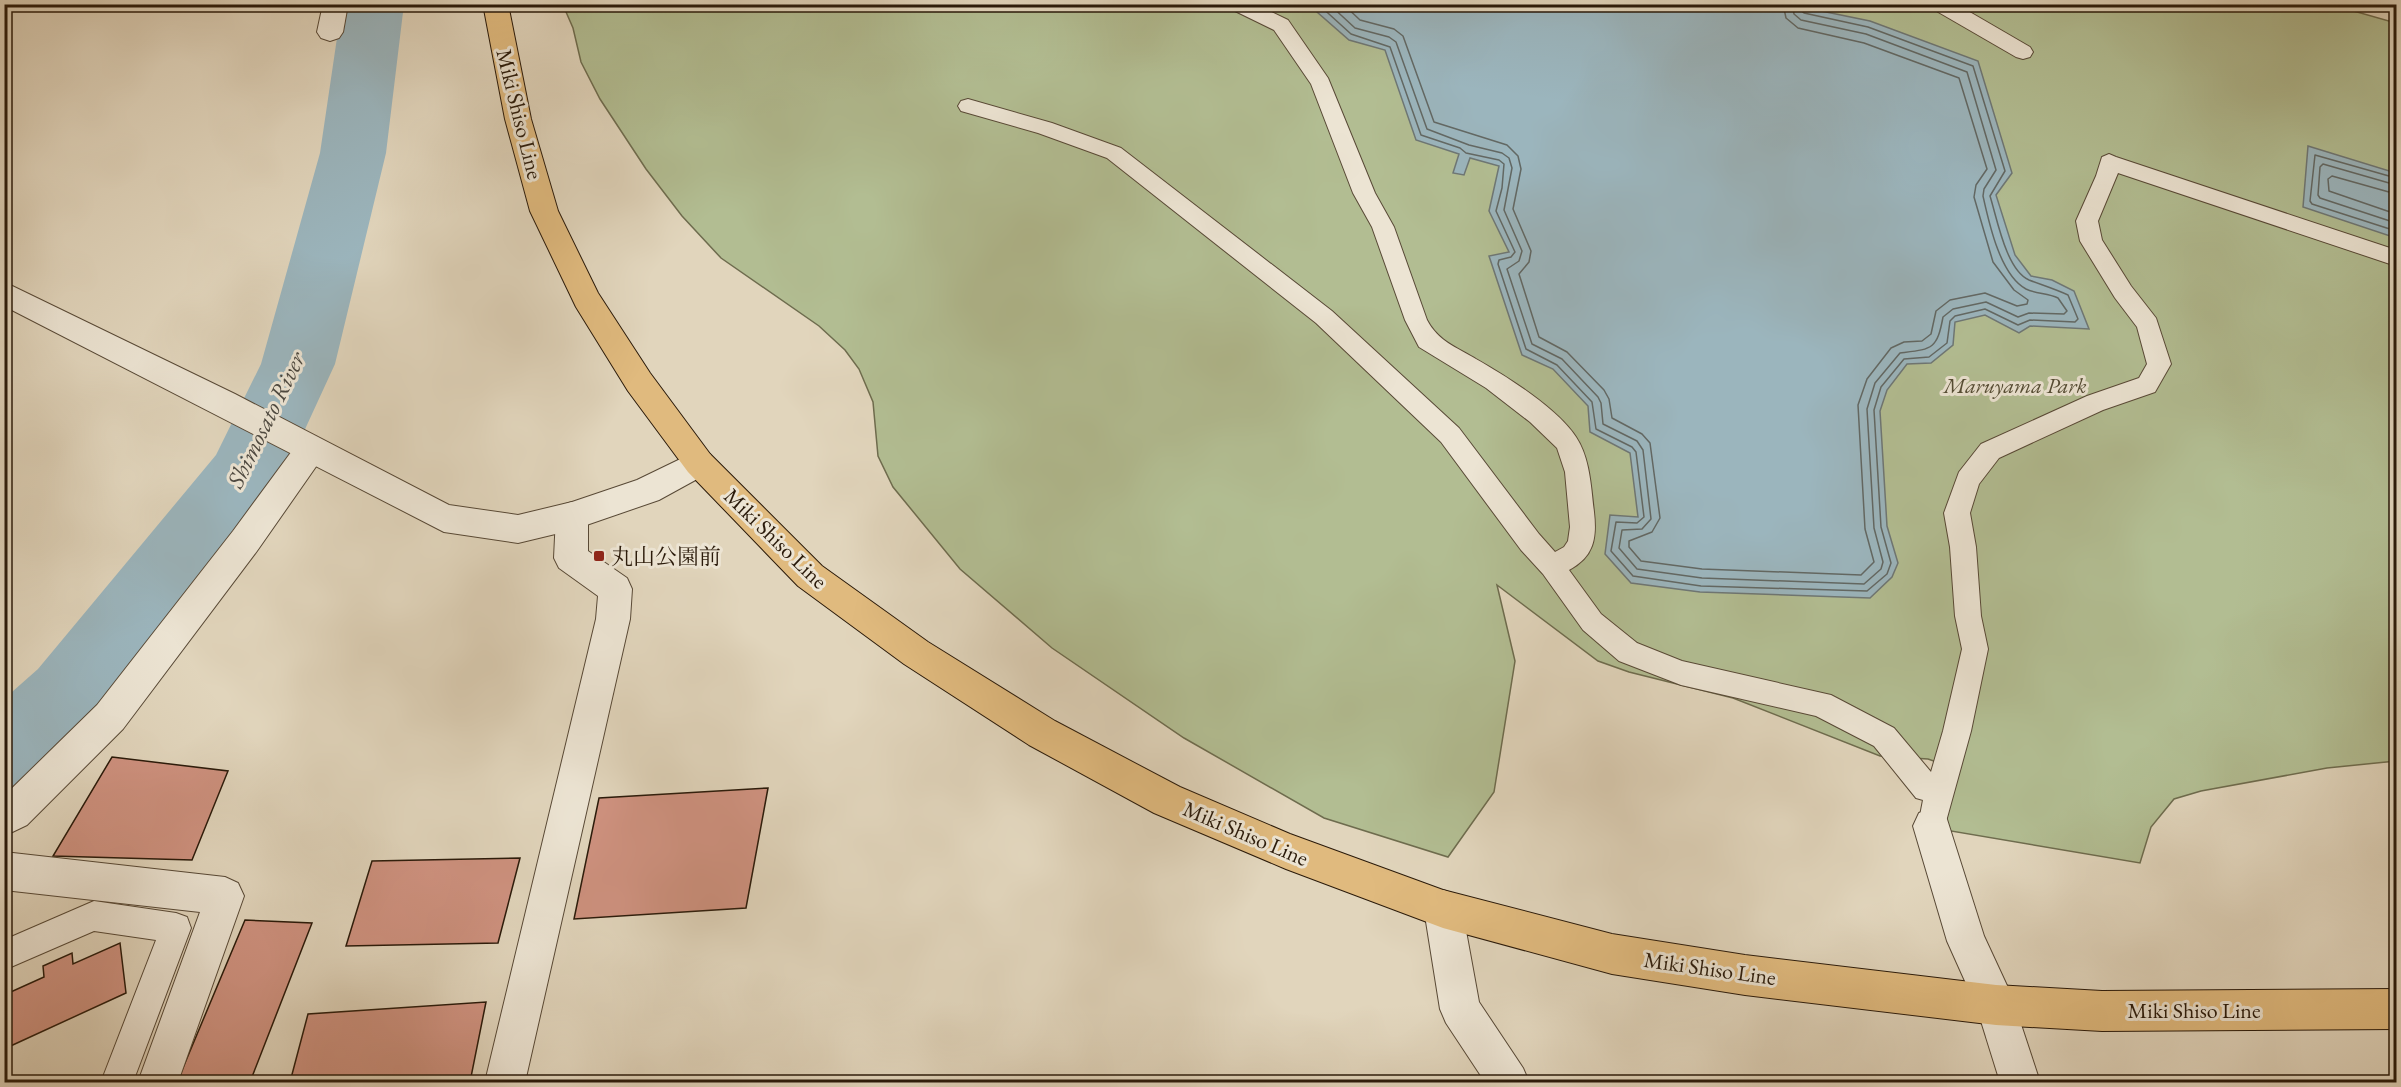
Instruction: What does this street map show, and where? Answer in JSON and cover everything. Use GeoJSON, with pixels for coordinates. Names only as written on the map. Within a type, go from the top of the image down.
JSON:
{"type":"FeatureCollection","features":[{"type":"Feature","properties":{"kind":"main road","name":"Miki Shiso Line"},"geometry":{"type":"LineString","coordinates":[[495,4],[518,119],[544,211],[586,299],[639,382],[699,462],[810,576],[916,653],[1042,733],[1177,804],[1286,851],[1443,909],[1612,954],[1745,975],[1996,1005],[2102,1011],[2397,1009]]}},
{"type":"Feature","properties":{"kind":"street"},"geometry":{"type":"LineString","coordinates":[[330,32],[336,4]]}},
{"type":"Feature","properties":{"kind":"street"},"geometry":{"type":"LineString","coordinates":[[4,293],[224,403],[444,518],[518,529],[572,516],[648,490],[699,462]]}},
{"type":"Feature","properties":{"kind":"street"},"geometry":{"type":"LineString","coordinates":[[4,818],[14,812],[110,717],[245,541],[311,449]]}},
{"type":"Feature","properties":{"kind":"street"},"geometry":{"type":"LineString","coordinates":[[505,1083],[613,619],[615,589],[571,558],[572,516]]}},
{"type":"Feature","properties":{"kind":"street"},"geometry":{"type":"LineString","coordinates":[[1935,808],[1966,941],[1996,1005],[2020,1083]]}},
{"type":"Feature","properties":{"kind":"street"},"geometry":{"type":"LineString","coordinates":[[4,871],[225,896],[158,1083]]}},
{"type":"Feature","properties":{"kind":"street"},"geometry":{"type":"LineString","coordinates":[[1443,909],[1460,1009],[1509,1083]]}},
{"type":"Feature","properties":{"kind":"lane"},"geometry":{"type":"LineString","coordinates":[[1238,4],[1281,25],[1321,83],[1364,193],[1383,227],[1416,320],[1428,341],[1494,381],[1539,415],[1567,443],[1577,472],[1583,527],[1580,544],[1573,555],[1552,566]]}},
{"type":"Feature","properties":{"kind":"lane"},"geometry":{"type":"LineString","coordinates":[[1940,4],[2023,52]]}},
{"type":"Feature","properties":{"kind":"lane"},"geometry":{"type":"LineString","coordinates":[[968,106],[1045,128],[1114,153],[1324,317],[1450,435],[1530,542],[1552,566],[1592,622],[1628,652],[1681,673],[1821,704],[1884,737],[1926,788],[1935,808]]}},
{"type":"Feature","properties":{"kind":"lane"},"geometry":{"type":"LineString","coordinates":[[1935,808],[1957,731],[1975,649],[1968,616],[1963,547],[1957,513],[1968,479],[1990,451],[2095,403],[2147,385],[2159,364],[2148,324],[2123,292],[2091,241],[2087,221],[2107,176],[2109,162],[2397,258]]}},
{"type":"Feature","properties":{"kind":"lane"},"geometry":{"type":"LineString","coordinates":[[4,955],[94,916],[176,928],[117,1083]]}},
{"type":"Feature","properties":{"kind":"green space","name":"Maruyama Park"},"geometry":{"type":"Polygon","coordinates":[[[2329,4],[2396,23],[2396,761],[2327,768],[2201,791],[2174,799],[2151,827],[2140,863],[1939,829],[1951,767],[1928,759],[1880,756],[1733,698],[1629,672],[1598,661],[1497,585],[1515,661],[1494,792],[1448,857],[1324,818],[1184,738],[1052,648],[960,569],[893,487],[878,456],[873,402],[859,369],[845,350],[819,326],[721,258],[682,216],[646,169],[600,99],[581,62],[573,28],[563,5],[2329,4]]]}},
{"type":"Feature","properties":{"kind":"water"},"geometry":{"type":"Polygon","coordinates":[[[1309,5],[1792,5],[1870,21],[1978,61],[2012,173],[1996,195],[2015,255],[2031,276],[2052,280],[2074,291],[2089,329],[2030,326],[2019,333],[1985,315],[1955,322],[1953,345],[1931,363],[1907,364],[1887,390],[1880,411],[1887,526],[1898,563],[1892,577],[1870,598],[1700,592],[1631,583],[1605,554],[1610,515],[1638,517],[1630,453],[1590,432],[1588,406],[1553,369],[1522,355],[1489,256],[1509,252],[1489,211],[1499,166],[1470,158],[1464,175],[1453,173],[1459,154],[1416,140],[1385,50],[1349,40],[1309,5]]]}},
{"type":"Feature","properties":{"kind":"water"},"geometry":{"type":"Polygon","coordinates":[[[2308,146],[2396,173],[2396,238],[2303,207],[2308,146]]]}},
{"type":"Feature","properties":{"kind":"building"},"geometry":{"type":"Polygon","coordinates":[[[112,757],[228,771],[192,860],[53,856],[112,757]]]}},
{"type":"Feature","properties":{"kind":"building"},"geometry":{"type":"Polygon","coordinates":[[[768,788],[746,908],[574,919],[599,798],[768,788]]]}},
{"type":"Feature","properties":{"kind":"building"},"geometry":{"type":"Polygon","coordinates":[[[520,858],[498,943],[346,946],[372,861],[520,858]]]}},
{"type":"Feature","properties":{"kind":"building"},"geometry":{"type":"Polygon","coordinates":[[[245,920],[312,923],[250,1082],[177,1082],[245,920]]]}},
{"type":"Feature","properties":{"kind":"building"},"geometry":{"type":"Polygon","coordinates":[[[120,943],[126,993],[4,1049],[4,995],[44,977],[43,966],[72,953],[73,964],[120,943]]]}},
{"type":"Feature","properties":{"kind":"building"},"geometry":{"type":"Polygon","coordinates":[[[486,1002],[470,1082],[290,1082],[308,1014],[486,1002]]]}},
{"type":"Feature","properties":{"kind":"waterway","name":"Shimosato River"},"geometry":{"type":"LineString","coordinates":[[4,758],[69,697],[244,478],[298,364],[353,153],[373,4]]}},
{"type":"Feature","properties":{"kind":"place","name":"丸山公園前"},"geometry":{"type":"Point","coordinates":[599,556]}}]}
